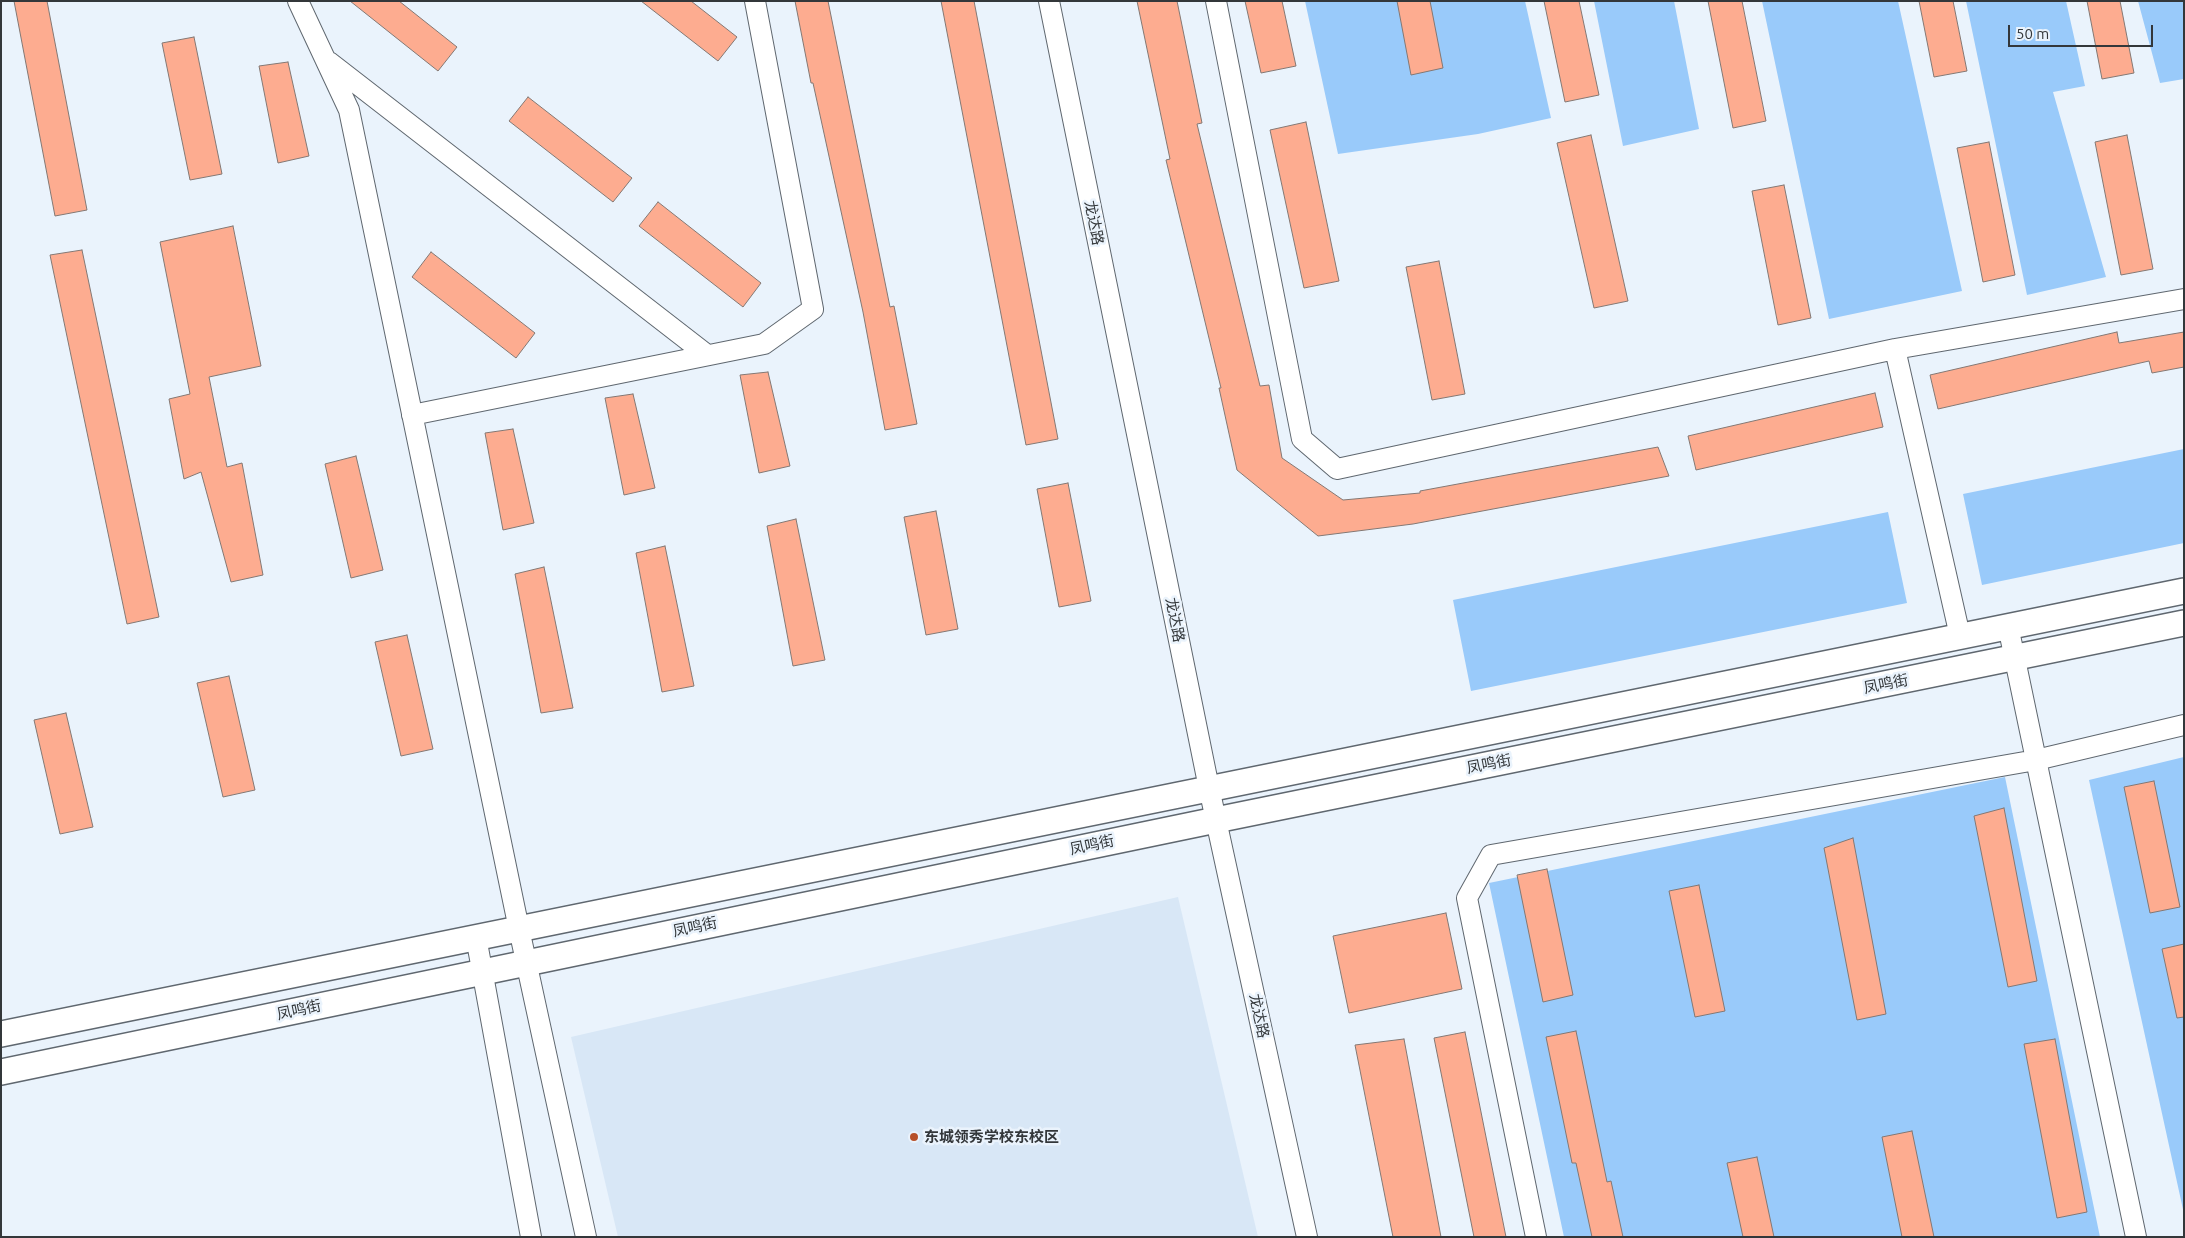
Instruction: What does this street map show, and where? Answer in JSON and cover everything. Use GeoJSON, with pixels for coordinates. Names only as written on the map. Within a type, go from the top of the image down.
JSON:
{"type":"FeatureCollection","features":[{"type":"Feature","properties":{"kind":"main road"},"geometry":{"type":"LineString","coordinates":[[1,1034],[2184,591]]}},
{"type":"Feature","properties":{"kind":"main road","name":"凤鸣街"},"geometry":{"type":"LineString","coordinates":[[1,1072],[1216,820],[2184,623]]}},
{"type":"Feature","properties":{"kind":"street"},"geometry":{"type":"LineString","coordinates":[[298,1],[349,110],[519,929],[586,1237]]}},
{"type":"Feature","properties":{"kind":"street"},"geometry":{"type":"LineString","coordinates":[[412,415],[764,344],[813,309],[755,1]]}},
{"type":"Feature","properties":{"kind":"street","name":"龙达路"},"geometry":{"type":"LineString","coordinates":[[1049,1],[1209,788],[1307,1237]]}},
{"type":"Feature","properties":{"kind":"street"},"geometry":{"type":"LineString","coordinates":[[1216,1],[1302,439],[1337,469],[1895,349],[2184,299]]}},
{"type":"Feature","properties":{"kind":"street"},"geometry":{"type":"LineString","coordinates":[[325,59],[707,356]]}},
{"type":"Feature","properties":{"kind":"street"},"geometry":{"type":"LineString","coordinates":[[1895,349],[1960,636]]}},
{"type":"Feature","properties":{"kind":"street"},"geometry":{"type":"LineString","coordinates":[[2008,626],[2136,1237]]}},
{"type":"Feature","properties":{"kind":"street"},"geometry":{"type":"LineString","coordinates":[[1536,1237],[1467,898],[1492,854],[2036,760],[2184,725]]}},
{"type":"Feature","properties":{"kind":"street"},"geometry":{"type":"LineString","coordinates":[[476,937],[531,1237]]}},
{"type":"Feature","properties":{"kind":"shaded area"},"geometry":{"type":"Polygon","coordinates":[[[1305,1],[1525,1],[1551,118],[1478,134],[1338,154],[1305,1]]]}},
{"type":"Feature","properties":{"kind":"shaded area"},"geometry":{"type":"Polygon","coordinates":[[[1594,1],[1674,1],[1699,129],[1623,146],[1594,1]]]}},
{"type":"Feature","properties":{"kind":"shaded area"},"geometry":{"type":"Polygon","coordinates":[[[1762,1],[1898,1],[1962,291],[1829,319],[1762,1]]]}},
{"type":"Feature","properties":{"kind":"shaded area"},"geometry":{"type":"Polygon","coordinates":[[[1966,1],[2066,1],[2085,86],[2053,92],[2106,277],[2027,295],[1966,1]]]}},
{"type":"Feature","properties":{"kind":"shaded area"},"geometry":{"type":"Polygon","coordinates":[[[2138,1],[2184,1],[2184,79],[2160,83],[2138,1]]]}},
{"type":"Feature","properties":{"kind":"shaded area"},"geometry":{"type":"Polygon","coordinates":[[[2184,449],[2184,543],[1982,585],[1963,494],[2184,449]]]}},
{"type":"Feature","properties":{"kind":"shaded area"},"geometry":{"type":"Polygon","coordinates":[[[1888,512],[1907,603],[1471,691],[1453,600],[1888,512]]]}},
{"type":"Feature","properties":{"kind":"shaded area"},"geometry":{"type":"Polygon","coordinates":[[[2184,757],[2184,1214],[2089,780],[2184,757]]]}},
{"type":"Feature","properties":{"kind":"shaded area"},"geometry":{"type":"Polygon","coordinates":[[[2005,777],[2100,1237],[1564,1237],[1489,883],[2005,777]]]}},
{"type":"Feature","properties":{"kind":"shaded area","name":"东城领秀学校东校区"},"geometry":{"type":"Polygon","coordinates":[[[1178,897],[1258,1237],[618,1237],[571,1037],[1178,897]]]}},
{"type":"Feature","properties":{"kind":"building"},"geometry":{"type":"Polygon","coordinates":[[[14,1],[47,1],[87,210],[55,216],[14,1]]]}},
{"type":"Feature","properties":{"kind":"building"},"geometry":{"type":"Polygon","coordinates":[[[350,1],[399,1],[457,47],[438,71],[350,1]]]}},
{"type":"Feature","properties":{"kind":"building"},"geometry":{"type":"Polygon","coordinates":[[[641,1],[691,1],[737,37],[718,61],[641,1]]]}},
{"type":"Feature","properties":{"kind":"building"},"geometry":{"type":"Polygon","coordinates":[[[795,1],[828,1],[890,307],[894,306],[917,424],[885,430],[863,312],[813,83],[811,83],[795,1]]]}},
{"type":"Feature","properties":{"kind":"building"},"geometry":{"type":"Polygon","coordinates":[[[941,1],[974,1],[1058,439],[1026,445],[941,1]]]}},
{"type":"Feature","properties":{"kind":"building"},"geometry":{"type":"Polygon","coordinates":[[[1137,1],[1177,1],[1202,123],[1197,124],[1260,386],[1269,385],[1282,458],[1343,500],[1420,493],[1420,491],[1658,447],[1669,476],[1413,524],[1318,536],[1237,470],[1219,388],[1221,388],[1166,160],[1170,159],[1137,1]]]}},
{"type":"Feature","properties":{"kind":"building"},"geometry":{"type":"Polygon","coordinates":[[[1245,1],[1282,1],[1296,66],[1261,73],[1245,1]]]}},
{"type":"Feature","properties":{"kind":"building"},"geometry":{"type":"Polygon","coordinates":[[[1397,1],[1430,1],[1443,68],[1411,75],[1397,1]]]}},
{"type":"Feature","properties":{"kind":"building"},"geometry":{"type":"Polygon","coordinates":[[[1544,1],[1579,1],[1599,95],[1565,102],[1544,1]]]}},
{"type":"Feature","properties":{"kind":"building"},"geometry":{"type":"Polygon","coordinates":[[[1708,1],[1742,1],[1766,121],[1733,128],[1708,1]]]}},
{"type":"Feature","properties":{"kind":"building"},"geometry":{"type":"Polygon","coordinates":[[[1919,1],[1953,1],[1967,71],[1934,77],[1919,1]]]}},
{"type":"Feature","properties":{"kind":"building"},"geometry":{"type":"Polygon","coordinates":[[[2087,1],[2120,1],[2134,73],[2102,79],[2087,1]]]}},
{"type":"Feature","properties":{"kind":"building"},"geometry":{"type":"Polygon","coordinates":[[[194,37],[222,174],[190,180],[162,43],[194,37]]]}},
{"type":"Feature","properties":{"kind":"building"},"geometry":{"type":"Polygon","coordinates":[[[288,62],[309,156],[278,163],[259,66],[288,62]]]}},
{"type":"Feature","properties":{"kind":"building"},"geometry":{"type":"Polygon","coordinates":[[[528,97],[632,178],[613,202],[509,121],[528,97]]]}},
{"type":"Feature","properties":{"kind":"building"},"geometry":{"type":"Polygon","coordinates":[[[1306,122],[1339,281],[1304,288],[1270,130],[1306,122]]]}},
{"type":"Feature","properties":{"kind":"building"},"geometry":{"type":"Polygon","coordinates":[[[1591,135],[1628,301],[1594,308],[1557,143],[1591,135]]]}},
{"type":"Feature","properties":{"kind":"building"},"geometry":{"type":"Polygon","coordinates":[[[2127,135],[2153,269],[2121,275],[2095,142],[2127,135]]]}},
{"type":"Feature","properties":{"kind":"building"},"geometry":{"type":"Polygon","coordinates":[[[1989,142],[2015,275],[1983,282],[1957,148],[1989,142]]]}},
{"type":"Feature","properties":{"kind":"building"},"geometry":{"type":"Polygon","coordinates":[[[1784,185],[1811,318],[1778,325],[1752,191],[1784,185]]]}},
{"type":"Feature","properties":{"kind":"building"},"geometry":{"type":"Polygon","coordinates":[[[658,202],[761,283],[743,307],[639,226],[658,202]]]}},
{"type":"Feature","properties":{"kind":"building"},"geometry":{"type":"Polygon","coordinates":[[[233,226],[261,366],[209,377],[227,467],[242,463],[263,575],[231,582],[201,472],[184,479],[169,399],[190,394],[160,242],[233,226]]]}},
{"type":"Feature","properties":{"kind":"building"},"geometry":{"type":"Polygon","coordinates":[[[82,250],[159,617],[127,624],[50,255],[82,250]]]}},
{"type":"Feature","properties":{"kind":"building"},"geometry":{"type":"Polygon","coordinates":[[[431,252],[535,333],[516,358],[412,277],[431,252]]]}},
{"type":"Feature","properties":{"kind":"building"},"geometry":{"type":"Polygon","coordinates":[[[1439,261],[1465,394],[1432,400],[1406,267],[1439,261]]]}},
{"type":"Feature","properties":{"kind":"building"},"geometry":{"type":"Polygon","coordinates":[[[2117,332],[2119,343],[2184,332],[2184,367],[2152,373],[2149,361],[1938,409],[1930,375],[2117,332]]]}},
{"type":"Feature","properties":{"kind":"building"},"geometry":{"type":"Polygon","coordinates":[[[768,372],[790,466],[759,473],[740,375],[768,372]]]}},
{"type":"Feature","properties":{"kind":"building"},"geometry":{"type":"Polygon","coordinates":[[[1875,393],[1883,427],[1696,470],[1688,436],[1875,393]]]}},
{"type":"Feature","properties":{"kind":"building"},"geometry":{"type":"Polygon","coordinates":[[[633,394],[655,488],[624,495],[605,398],[633,394]]]}},
{"type":"Feature","properties":{"kind":"building"},"geometry":{"type":"Polygon","coordinates":[[[513,429],[534,523],[503,530],[485,433],[513,429]]]}},
{"type":"Feature","properties":{"kind":"building"},"geometry":{"type":"Polygon","coordinates":[[[356,456],[383,570],[351,578],[325,464],[356,456]]]}},
{"type":"Feature","properties":{"kind":"building"},"geometry":{"type":"Polygon","coordinates":[[[1068,483],[1091,601],[1059,607],[1037,489],[1068,483]]]}},
{"type":"Feature","properties":{"kind":"building"},"geometry":{"type":"Polygon","coordinates":[[[936,511],[958,629],[926,635],[904,517],[936,511]]]}},
{"type":"Feature","properties":{"kind":"building"},"geometry":{"type":"Polygon","coordinates":[[[796,519],[825,660],[793,666],[767,526],[796,519]]]}},
{"type":"Feature","properties":{"kind":"building"},"geometry":{"type":"Polygon","coordinates":[[[665,546],[694,686],[662,692],[636,553],[665,546]]]}},
{"type":"Feature","properties":{"kind":"building"},"geometry":{"type":"Polygon","coordinates":[[[544,567],[573,708],[541,713],[515,574],[544,567]]]}},
{"type":"Feature","properties":{"kind":"building"},"geometry":{"type":"Polygon","coordinates":[[[407,635],[433,749],[401,756],[375,642],[407,635]]]}},
{"type":"Feature","properties":{"kind":"building"},"geometry":{"type":"Polygon","coordinates":[[[229,676],[255,790],[223,797],[197,683],[229,676]]]}},
{"type":"Feature","properties":{"kind":"building"},"geometry":{"type":"Polygon","coordinates":[[[66,713],[93,827],[60,834],[34,720],[66,713]]]}},
{"type":"Feature","properties":{"kind":"building"},"geometry":{"type":"Polygon","coordinates":[[[2154,781],[2180,907],[2150,913],[2124,787],[2154,781]]]}},
{"type":"Feature","properties":{"kind":"building"},"geometry":{"type":"Polygon","coordinates":[[[2004,808],[2037,981],[2008,987],[1974,816],[2004,808]]]}},
{"type":"Feature","properties":{"kind":"building"},"geometry":{"type":"Polygon","coordinates":[[[1853,838],[1886,1014],[1857,1020],[1824,848],[1853,838]]]}},
{"type":"Feature","properties":{"kind":"building"},"geometry":{"type":"Polygon","coordinates":[[[1547,869],[1573,995],[1543,1002],[1517,875],[1547,869]]]}},
{"type":"Feature","properties":{"kind":"building"},"geometry":{"type":"Polygon","coordinates":[[[1699,885],[1725,1011],[1695,1017],[1669,891],[1699,885]]]}},
{"type":"Feature","properties":{"kind":"building"},"geometry":{"type":"Polygon","coordinates":[[[1446,913],[1462,989],[1349,1013],[1333,936],[1446,913]]]}},
{"type":"Feature","properties":{"kind":"building"},"geometry":{"type":"Polygon","coordinates":[[[2184,944],[2184,1017],[2177,1018],[2162,949],[2184,944]]]}},
{"type":"Feature","properties":{"kind":"building"},"geometry":{"type":"Polygon","coordinates":[[[1576,1031],[1607,1182],[1611,1181],[1623,1237],[1592,1237],[1576,1163],[1572,1163],[1546,1037],[1576,1031]]]}},
{"type":"Feature","properties":{"kind":"building"},"geometry":{"type":"Polygon","coordinates":[[[1465,1032],[1506,1237],[1474,1237],[1434,1038],[1465,1032]]]}},
{"type":"Feature","properties":{"kind":"building"},"geometry":{"type":"Polygon","coordinates":[[[1404,1039],[1441,1237],[1393,1237],[1355,1045],[1404,1039]]]}},
{"type":"Feature","properties":{"kind":"building"},"geometry":{"type":"Polygon","coordinates":[[[2055,1039],[2087,1212],[2057,1218],[2024,1044],[2055,1039]]]}},
{"type":"Feature","properties":{"kind":"building"},"geometry":{"type":"Polygon","coordinates":[[[1912,1131],[1934,1237],[1902,1237],[1882,1137],[1912,1131]]]}},
{"type":"Feature","properties":{"kind":"building"},"geometry":{"type":"Polygon","coordinates":[[[1757,1157],[1774,1237],[1743,1237],[1727,1163],[1757,1157]]]}},
{"type":"Feature","properties":{"kind":"place","name":"东城领秀学校东校区"},"geometry":{"type":"Point","coordinates":[914,1137]}}]}
